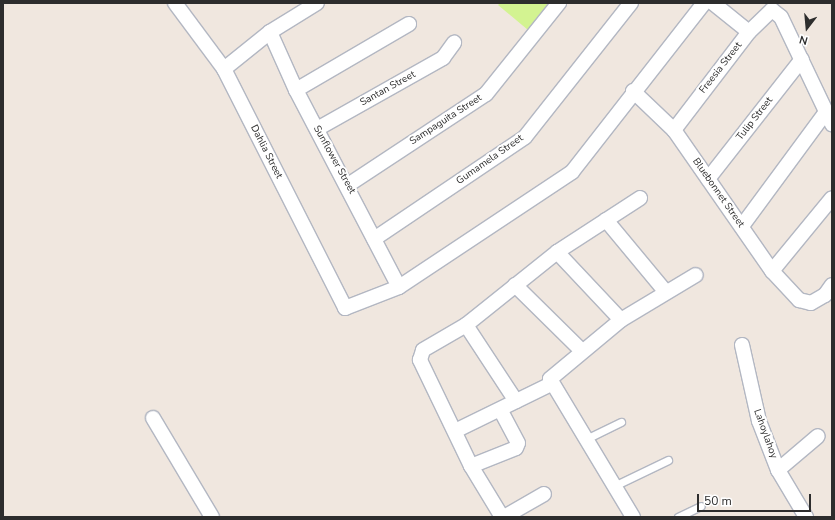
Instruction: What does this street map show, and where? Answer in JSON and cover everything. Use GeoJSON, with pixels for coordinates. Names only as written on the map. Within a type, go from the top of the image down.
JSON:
{"type":"FeatureCollection","features":[{"type":"Feature","properties":{"kind":"street","name":"Dahlia Street"},"geometry":{"type":"LineString","coordinates":[[175,3],[224,69],[345,308],[399,287]]}},
{"type":"Feature","properties":{"kind":"street"},"geometry":{"type":"LineString","coordinates":[[224,69],[270,32],[316,3]]}},
{"type":"Feature","properties":{"kind":"street","name":"Sampaguita Street"},"geometry":{"type":"LineString","coordinates":[[348,185],[486,94],[559,3]]}},
{"type":"Feature","properties":{"kind":"street","name":"Gumamela Street"},"geometry":{"type":"LineString","coordinates":[[374,239],[525,137],[631,3]]}},
{"type":"Feature","properties":{"kind":"street"},"geometry":{"type":"LineString","coordinates":[[399,287],[572,172],[633,91],[704,3]]}},
{"type":"Feature","properties":{"kind":"street"},"geometry":{"type":"LineString","coordinates":[[713,3],[749,32]]}},
{"type":"Feature","properties":{"kind":"street","name":"Freesia Street"},"geometry":{"type":"LineString","coordinates":[[674,130],[749,32],[772,10],[781,17],[802,58]]}},
{"type":"Feature","properties":{"kind":"street"},"geometry":{"type":"LineString","coordinates":[[296,90],[409,24]]}},
{"type":"Feature","properties":{"kind":"street","name":"Sunflower Street"},"geometry":{"type":"LineString","coordinates":[[270,32],[296,90],[348,185],[399,287]]}},
{"type":"Feature","properties":{"kind":"street","name":"Santan Street"},"geometry":{"type":"LineString","coordinates":[[316,129],[443,58],[454,43]]}},
{"type":"Feature","properties":{"kind":"street"},"geometry":{"type":"LineString","coordinates":[[742,226],[829,118],[802,58]]}},
{"type":"Feature","properties":{"kind":"street","name":"Tulip Street"},"geometry":{"type":"LineString","coordinates":[[708,179],[802,58]]}},
{"type":"Feature","properties":{"kind":"street","name":"Bluebonnet Street"},"geometry":{"type":"LineString","coordinates":[[633,91],[674,130],[772,271],[799,300],[812,303],[832,285]]}},
{"type":"Feature","properties":{"kind":"street"},"geometry":{"type":"LineString","coordinates":[[544,494],[503,517],[472,466],[420,356],[422,350],[466,325],[556,252],[640,198]]}},
{"type":"Feature","properties":{"kind":"street"},"geometry":{"type":"LineString","coordinates":[[772,271],[832,198]]}},
{"type":"Feature","properties":{"kind":"street"},"geometry":{"type":"LineString","coordinates":[[606,220],[665,290]]}},
{"type":"Feature","properties":{"kind":"street"},"geometry":{"type":"LineString","coordinates":[[556,252],[621,320]]}},
{"type":"Feature","properties":{"kind":"street"},"geometry":{"type":"LineString","coordinates":[[633,517],[551,384],[553,374],[581,350],[621,320],[665,290],[696,275]]}},
{"type":"Feature","properties":{"kind":"street"},"geometry":{"type":"LineString","coordinates":[[515,285],[581,350]]}},
{"type":"Feature","properties":{"kind":"street"},"geometry":{"type":"LineString","coordinates":[[466,325],[516,401]]}},
{"type":"Feature","properties":{"kind":"street","name":"Lahoylahoy"},"geometry":{"type":"LineString","coordinates":[[742,345],[759,422],[778,470],[806,517]]}},
{"type":"Feature","properties":{"kind":"street"},"geometry":{"type":"LineString","coordinates":[[455,431],[501,411],[516,401],[551,384]]}},
{"type":"Feature","properties":{"kind":"street"},"geometry":{"type":"LineString","coordinates":[[472,466],[516,448],[518,443],[501,411]]}},
{"type":"Feature","properties":{"kind":"street"},"geometry":{"type":"LineString","coordinates":[[153,418],[212,517]]}},
{"type":"Feature","properties":{"kind":"street"},"geometry":{"type":"LineString","coordinates":[[778,470],[818,436]]}},
{"type":"Feature","properties":{"kind":"lane"},"geometry":{"type":"LineString","coordinates":[[586,439],[621,422]]}},
{"type":"Feature","properties":{"kind":"lane"},"geometry":{"type":"LineString","coordinates":[[614,486],[668,460]]}},
{"type":"Feature","properties":{"kind":"lane"},"geometry":{"type":"LineString","coordinates":[[678,517],[701,506]]}},
{"type":"Feature","properties":{"kind":"green space"},"geometry":{"type":"Polygon","coordinates":[[[500,3],[551,3],[528,30],[498,5],[500,3]]]}}]}
